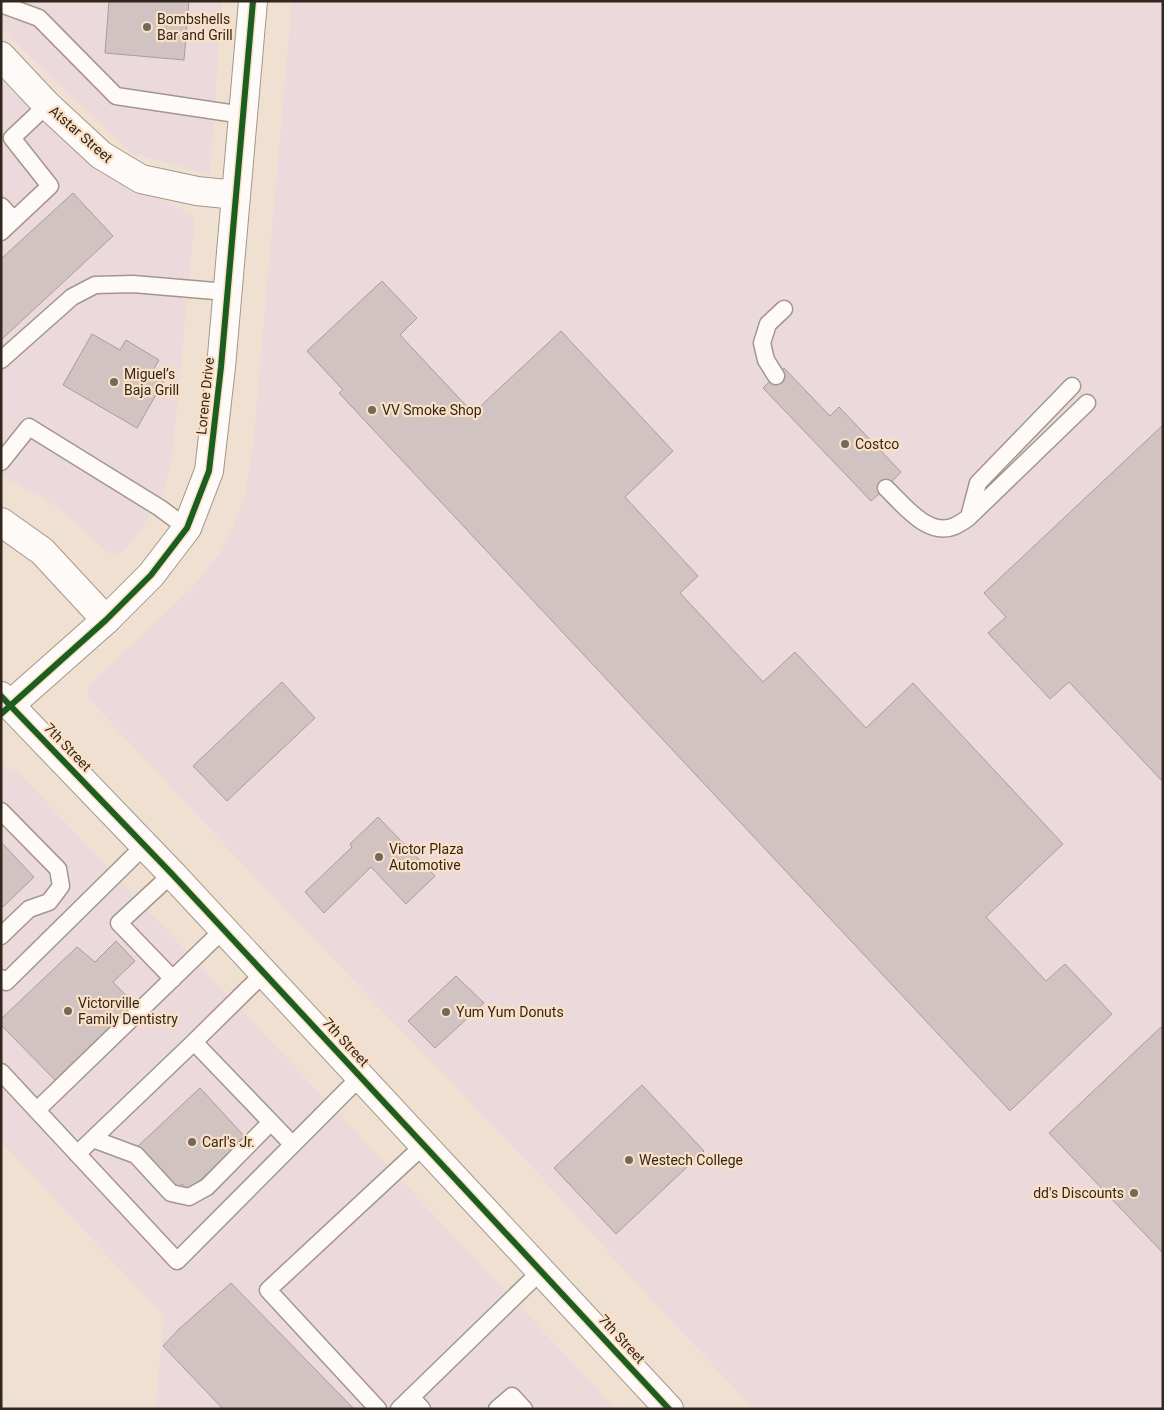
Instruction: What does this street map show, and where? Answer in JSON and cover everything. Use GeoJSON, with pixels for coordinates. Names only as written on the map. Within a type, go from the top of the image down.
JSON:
{"type":"FeatureCollection","features":[{"type":"Feature","properties":{"kind":"street","name":"Lorene Drive"},"geometry":{"type":"LineString","coordinates":[[4,705],[106,620],[151,576],[187,528],[209,471],[253,1]]}},
{"type":"Feature","properties":{"kind":"street","name":"Atstar Street"},"geometry":{"type":"LineString","coordinates":[[1,56],[48,105],[101,155],[141,179],[197,191],[236,195]]}},
{"type":"Feature","properties":{"kind":"street"},"geometry":{"type":"LineString","coordinates":[[1,522],[42,551],[106,620]]}},
{"type":"Feature","properties":{"kind":"street","name":"7th Street"},"geometry":{"type":"LineString","coordinates":[[4,705],[145,844],[669,1409]]}},
{"type":"Feature","properties":{"kind":"lane"},"geometry":{"type":"LineString","coordinates":[[1,4],[39,18],[116,96],[243,115]]}},
{"type":"Feature","properties":{"kind":"lane"},"geometry":{"type":"LineString","coordinates":[[1,232],[50,186],[12,138],[48,105]]}},
{"type":"Feature","properties":{"kind":"lane"},"geometry":{"type":"LineString","coordinates":[[1,206],[14,220]]}},
{"type":"Feature","properties":{"kind":"lane"},"geometry":{"type":"LineString","coordinates":[[1,360],[72,297],[95,285],[134,284],[227,292]]}},
{"type":"Feature","properties":{"kind":"lane"},"geometry":{"type":"LineString","coordinates":[[776,376],[766,360],[762,343],[768,324],[784,309]]}},
{"type":"Feature","properties":{"kind":"lane"},"geometry":{"type":"LineString","coordinates":[[968,518],[978,482],[1072,386]]}},
{"type":"Feature","properties":{"kind":"lane"},"geometry":{"type":"LineString","coordinates":[[886,488],[918,519],[937,529],[953,527],[968,518],[1087,403]]}},
{"type":"Feature","properties":{"kind":"lane"},"geometry":{"type":"LineString","coordinates":[[1,462],[29,428],[160,508],[187,528]]}},
{"type":"Feature","properties":{"kind":"lane"},"geometry":{"type":"LineString","coordinates":[[1,811],[58,869],[61,886],[49,902],[29,910],[1,936]]}},
{"type":"Feature","properties":{"kind":"lane"},"geometry":{"type":"LineString","coordinates":[[1,978],[6,982],[145,844]]}},
{"type":"Feature","properties":{"kind":"lane"},"geometry":{"type":"LineString","coordinates":[[172,874],[119,924],[173,979]]}},
{"type":"Feature","properties":{"kind":"lane"},"geometry":{"type":"LineString","coordinates":[[37,1110],[224,929]]}},
{"type":"Feature","properties":{"kind":"lane"},"geometry":{"type":"LineString","coordinates":[[77,1154],[264,972]]}},
{"type":"Feature","properties":{"kind":"lane"},"geometry":{"type":"LineString","coordinates":[[194,1042],[292,1144]]}},
{"type":"Feature","properties":{"kind":"lane"},"geometry":{"type":"LineString","coordinates":[[1,1072],[177,1261],[360,1077]]}},
{"type":"Feature","properties":{"kind":"lane"},"geometry":{"type":"LineString","coordinates":[[93,1139],[136,1155],[171,1193],[189,1197],[206,1187],[271,1122]]}},
{"type":"Feature","properties":{"kind":"lane"},"geometry":{"type":"LineString","coordinates":[[378,1409],[268,1290],[424,1145]]}},
{"type":"Feature","properties":{"kind":"lane"},"geometry":{"type":"LineString","coordinates":[[399,1409],[416,1403],[542,1271]]}},
{"type":"Feature","properties":{"kind":"lane"},"geometry":{"type":"LineString","coordinates":[[497,1409],[512,1396],[524,1409]]}},
{"type":"Feature","properties":{"kind":"shaded area"},"geometry":{"type":"Polygon","coordinates":[[[1,1],[222,1],[210,175],[131,153],[1,29],[1,1]]]}},
{"type":"Feature","properties":{"kind":"shaded area"},"geometry":{"type":"Polygon","coordinates":[[[292,1],[1163,1],[1163,1409],[754,1409],[635,1282],[535,1170],[277,901],[89,699],[87,693],[90,684],[193,587],[219,554],[232,530],[246,492],[253,444],[292,1]]]}},
{"type":"Feature","properties":{"kind":"shaded area"},"geometry":{"type":"Polygon","coordinates":[[[1,69],[119,180],[193,215],[194,227],[172,460],[163,492],[132,543],[121,553],[108,553],[63,512],[42,497],[1,475],[1,69]]]}},
{"type":"Feature","properties":{"kind":"shaded area"},"geometry":{"type":"Polygon","coordinates":[[[1,766],[20,774],[616,1409],[155,1409],[164,1316],[1,1142],[1,766]]]}},
{"type":"Feature","properties":{"kind":"building","name":"Bombshells Bar and Grill"},"geometry":{"type":"Polygon","coordinates":[[[109,1],[189,1],[184,60],[105,53],[109,1]]]}},
{"type":"Feature","properties":{"kind":"building"},"geometry":{"type":"Polygon","coordinates":[[[73,193],[113,236],[1,340],[1,259],[73,193]]]}},
{"type":"Feature","properties":{"kind":"building"},"geometry":{"type":"Polygon","coordinates":[[[382,281],[417,318],[400,335],[473,413],[561,331],[673,451],[625,497],[698,576],[680,593],[763,682],[795,652],[866,728],[913,683],[1063,844],[986,917],[1046,981],[1065,964],[1112,1014],[1010,1111],[339,393],[343,390],[307,351],[382,281]]]}},
{"type":"Feature","properties":{"kind":"building","name":"Miguel’s Baja Grill"},"geometry":{"type":"Polygon","coordinates":[[[92,334],[120,350],[126,340],[159,360],[152,372],[165,379],[137,428],[63,385],[92,334]]]}},
{"type":"Feature","properties":{"kind":"building","name":"Costco"},"geometry":{"type":"Polygon","coordinates":[[[784,368],[830,416],[839,407],[901,472],[871,501],[763,388],[784,368]]]}},
{"type":"Feature","properties":{"kind":"building"},"geometry":{"type":"Polygon","coordinates":[[[1163,425],[1163,782],[1069,682],[1050,699],[988,633],[1006,617],[984,593],[1163,425]]]}},
{"type":"Feature","properties":{"kind":"building"},"geometry":{"type":"Polygon","coordinates":[[[282,682],[315,718],[227,801],[193,766],[282,682]]]}},
{"type":"Feature","properties":{"kind":"building","name":"Victor Plaza Automotive"},"geometry":{"type":"Polygon","coordinates":[[[378,817],[435,876],[406,904],[371,867],[324,913],[305,892],[352,847],[350,844],[378,817]]]}},
{"type":"Feature","properties":{"kind":"building"},"geometry":{"type":"Polygon","coordinates":[[[1,842],[34,877],[3,907],[1,905],[1,842]]]}},
{"type":"Feature","properties":{"kind":"building","name":"Victorville Family Dentistry"},"geometry":{"type":"Polygon","coordinates":[[[116,941],[135,961],[113,982],[134,1004],[55,1080],[1,1025],[1,1019],[77,947],[95,962],[116,941]]]}},
{"type":"Feature","properties":{"kind":"building","name":"Yum Yum Donuts"},"geometry":{"type":"Polygon","coordinates":[[[456,976],[484,1003],[435,1048],[408,1021],[456,976]]]}},
{"type":"Feature","properties":{"kind":"building","name":"dd's Discounts"},"geometry":{"type":"Polygon","coordinates":[[[1161,1027],[1163,1030],[1163,1253],[1049,1133],[1161,1027]]]}},
{"type":"Feature","properties":{"kind":"building","name":"Westech College"},"geometry":{"type":"Polygon","coordinates":[[[642,1085],[704,1151],[616,1234],[554,1168],[642,1085]]]}},
{"type":"Feature","properties":{"kind":"building","name":"Carl's Jr."},"geometry":{"type":"Polygon","coordinates":[[[200,1088],[246,1138],[188,1191],[182,1184],[178,1188],[138,1146],[200,1088]]]}},
{"type":"Feature","properties":{"kind":"building"},"geometry":{"type":"Polygon","coordinates":[[[231,1283],[354,1409],[223,1409],[163,1346],[179,1329],[231,1283]]]}},
{"type":"Feature","properties":{"kind":"cycle path"},"geometry":{"type":"LineString","coordinates":[[1,714],[106,620],[151,575],[187,528],[209,471],[221,367],[253,1]]}},
{"type":"Feature","properties":{"kind":"cycle path"},"geometry":{"type":"LineString","coordinates":[[1,696],[172,874],[669,1409]]}},
{"type":"Feature","properties":{"kind":"place","name":"Bombshells Bar and Grill"},"geometry":{"type":"Point","coordinates":[147,27]}},
{"type":"Feature","properties":{"kind":"place","name":"Miguel’s Baja Grill"},"geometry":{"type":"Point","coordinates":[114,382]}},
{"type":"Feature","properties":{"kind":"place","name":"VV Smoke Shop"},"geometry":{"type":"Point","coordinates":[372,410]}},
{"type":"Feature","properties":{"kind":"place","name":"Costco"},"geometry":{"type":"Point","coordinates":[845,444]}},
{"type":"Feature","properties":{"kind":"place","name":"Victor Plaza Automotive"},"geometry":{"type":"Point","coordinates":[379,857]}},
{"type":"Feature","properties":{"kind":"place","name":"Victorville Family Dentistry"},"geometry":{"type":"Point","coordinates":[68,1011]}},
{"type":"Feature","properties":{"kind":"place","name":"Yum Yum Donuts"},"geometry":{"type":"Point","coordinates":[446,1012]}},
{"type":"Feature","properties":{"kind":"place","name":"Carl's Jr."},"geometry":{"type":"Point","coordinates":[192,1142]}},
{"type":"Feature","properties":{"kind":"place","name":"Westech College"},"geometry":{"type":"Point","coordinates":[629,1160]}},
{"type":"Feature","properties":{"kind":"place","name":"dd's Discounts"},"geometry":{"type":"Point","coordinates":[1134,1193]}}]}
